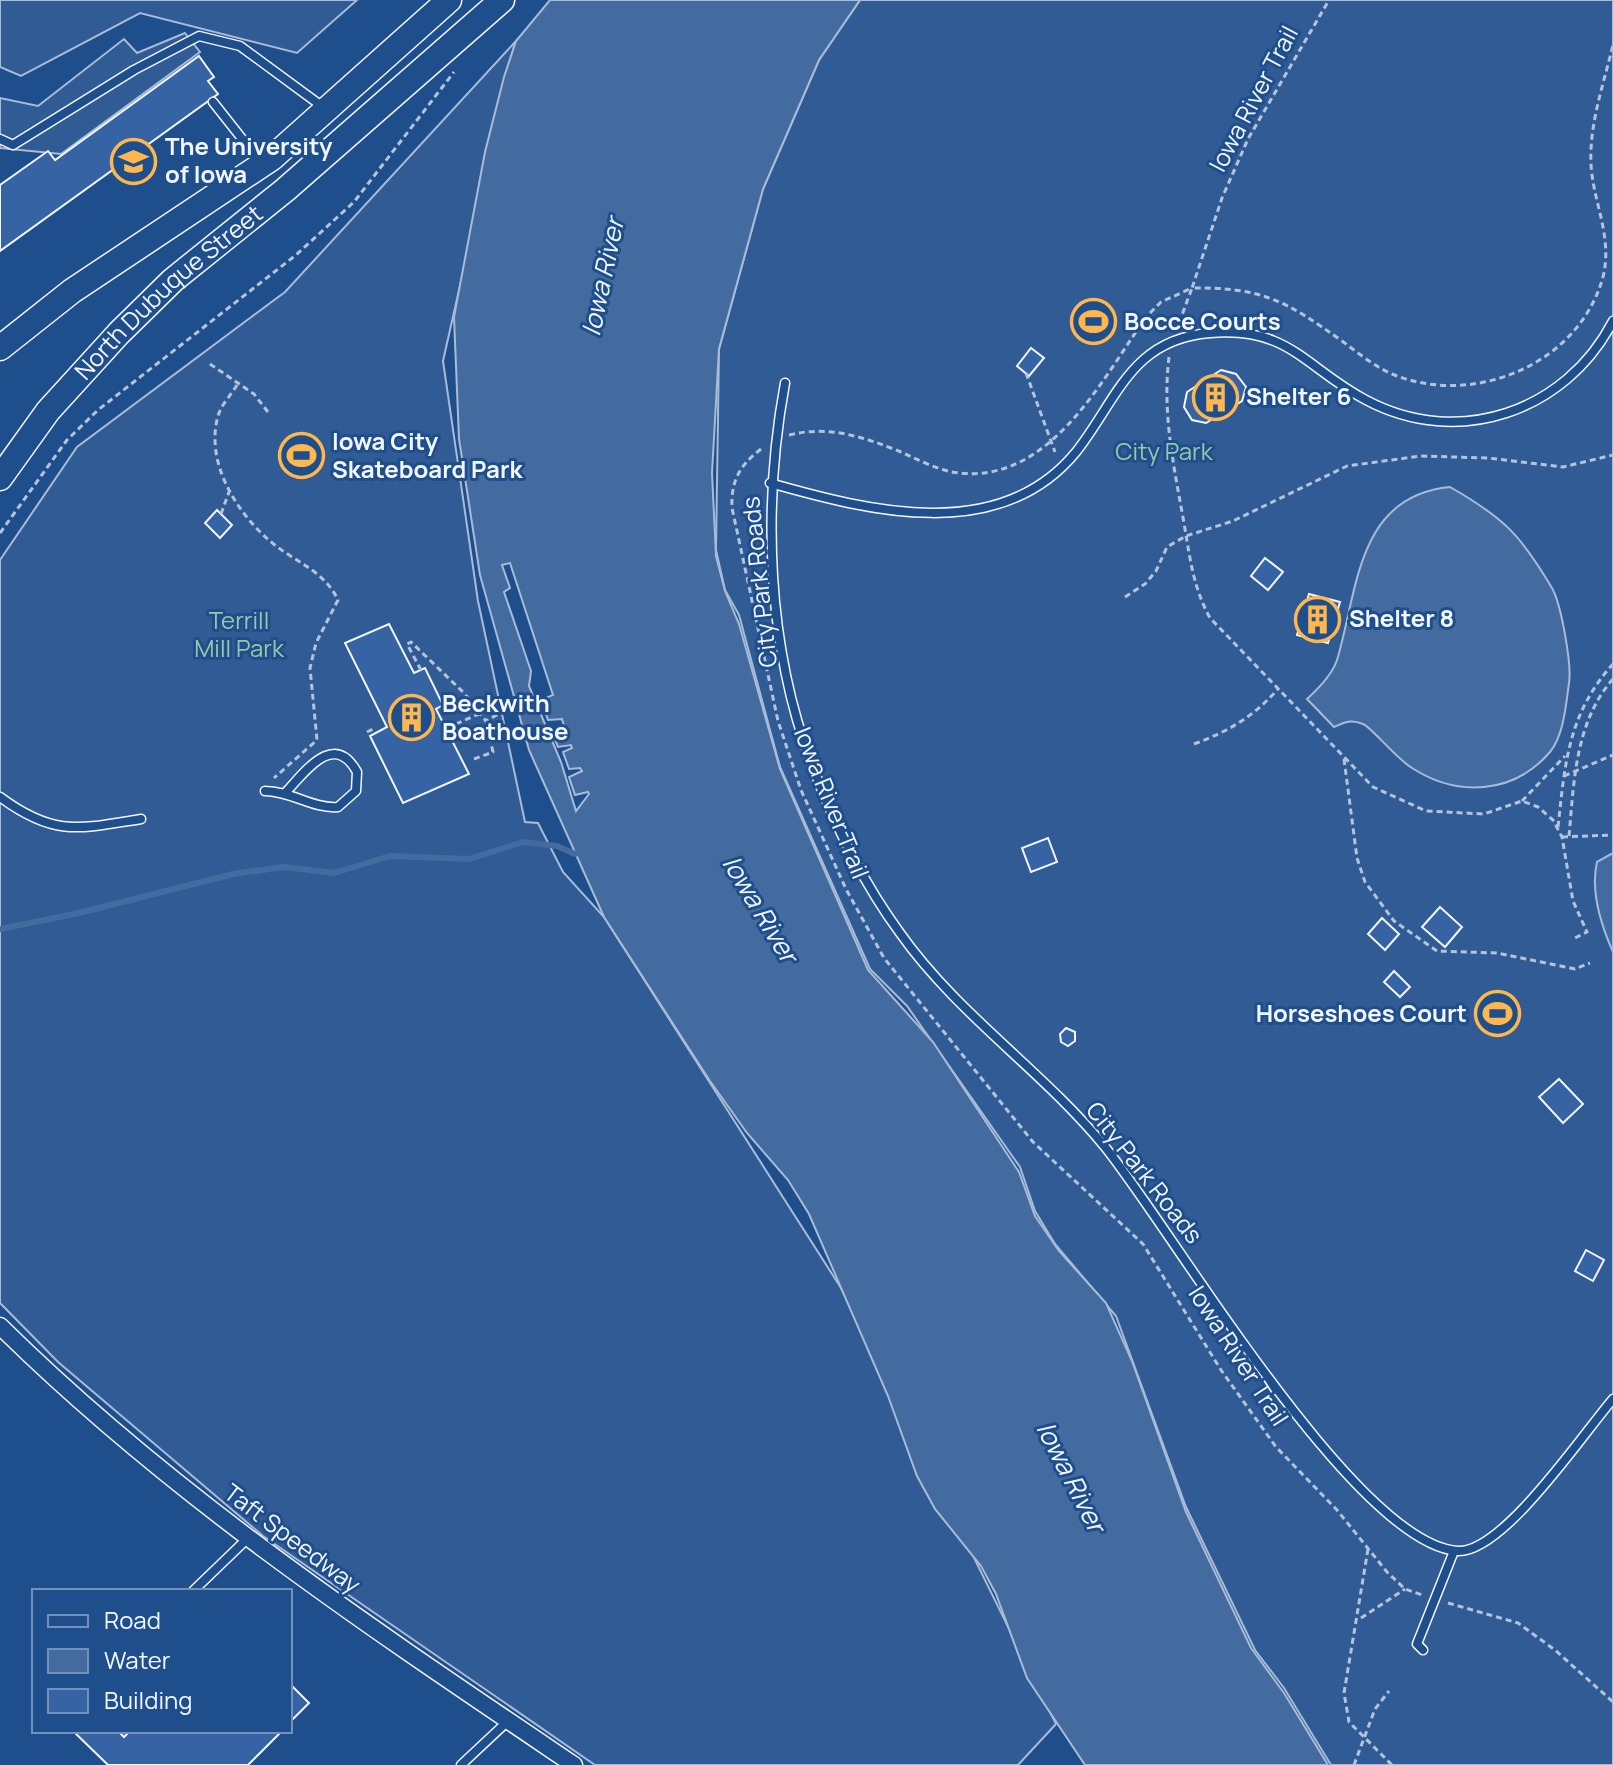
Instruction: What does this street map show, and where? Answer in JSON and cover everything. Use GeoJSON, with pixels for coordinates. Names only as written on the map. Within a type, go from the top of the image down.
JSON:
{"type":"FeatureCollection","features":[{"type":"Feature","properties":{"kind":"main road","name":"North Dubuque Street"},"geometry":{"type":"LineString","coordinates":[[0,348],[72,291],[262,164],[449,0]]}},
{"type":"Feature","properties":{"kind":"main road","name":"North Dubuque Street"},"geometry":{"type":"LineString","coordinates":[[0,478],[48,411],[119,333],[173,280],[285,190],[502,0]]}},
{"type":"Feature","properties":{"kind":"street","name":"Taft Speedway"},"geometry":{"type":"LineString","coordinates":[[0,1326],[47,1372],[132,1446],[248,1538],[574,1765]]}},
{"type":"Feature","properties":{"kind":"lane"},"geometry":{"type":"LineString","coordinates":[[0,139],[13,145],[134,70],[199,36],[240,46],[327,110]]}},
{"type":"Feature","properties":{"kind":"lane"},"geometry":{"type":"LineString","coordinates":[[213,102],[262,164]]}},
{"type":"Feature","properties":{"kind":"lane","name":"City Park Roads"},"geometry":{"type":"LineString","coordinates":[[770,483],[921,514],[947,514],[998,504],[1026,492],[1062,466],[1092,430],[1125,376],[1142,360],[1172,343],[1205,333],[1228,332],[1278,341],[1369,402],[1423,420],[1458,423],[1489,419],[1540,400],[1588,361],[1613,321]]}},
{"type":"Feature","properties":{"kind":"lane","name":"City Park Roads"},"geometry":{"type":"LineString","coordinates":[[785,383],[770,483],[778,613],[807,747],[833,816],[897,929],[925,968],[971,1018],[1037,1075],[1103,1145],[1285,1399],[1358,1489],[1421,1536],[1454,1551]]}},
{"type":"Feature","properties":{"kind":"lane"},"geometry":{"type":"LineString","coordinates":[[265,791],[286,792],[320,805],[338,807],[356,791],[357,772],[341,756],[329,754],[319,757],[286,792]]}},
{"type":"Feature","properties":{"kind":"lane"},"geometry":{"type":"LineString","coordinates":[[0,797],[37,822],[56,826],[73,828],[141,819]]}},
{"type":"Feature","properties":{"kind":"lane"},"geometry":{"type":"LineString","coordinates":[[1423,1650],[1417,1644],[1454,1551],[1477,1549],[1502,1531],[1613,1399]]}},
{"type":"Feature","properties":{"kind":"lane"},"geometry":{"type":"LineString","coordinates":[[195,1589],[248,1538]]}},
{"type":"Feature","properties":{"kind":"lane"},"geometry":{"type":"LineString","coordinates":[[461,1765],[508,1721]]}},
{"type":"Feature","properties":{"kind":"path","name":"Iowa River Trail"},"geometry":{"type":"LineString","coordinates":[[1329,0],[1248,139],[1222,198],[1172,343],[1164,394],[1196,593],[1210,618],[1373,787],[1426,811],[1484,814],[1522,801]]}},
{"type":"Feature","properties":{"kind":"path"},"geometry":{"type":"LineString","coordinates":[[776,438],[800,432],[832,430],[863,437],[957,473],[988,473],[1029,458],[1050,442],[1074,417],[1146,317],[1161,302],[1192,288],[1234,288],[1270,296],[1299,310],[1393,375],[1424,382],[1479,383],[1520,372],[1571,336],[1590,311],[1604,274],[1607,254],[1605,223],[1591,166],[1592,142],[1613,45]]}},
{"type":"Feature","properties":{"kind":"path"},"geometry":{"type":"LineString","coordinates":[[0,533],[67,440],[98,410],[296,255],[354,202],[459,65]]}},
{"type":"Feature","properties":{"kind":"path"},"geometry":{"type":"LineString","coordinates":[[210,364],[254,394],[268,412]]}},
{"type":"Feature","properties":{"kind":"path"},"geometry":{"type":"LineString","coordinates":[[1026,373],[1050,442],[1062,466]]}},
{"type":"Feature","properties":{"kind":"path"},"geometry":{"type":"LineString","coordinates":[[237,385],[219,413],[214,437],[229,492],[270,541],[330,584],[338,600],[316,643],[310,668],[317,740],[270,781],[265,791]]}},
{"type":"Feature","properties":{"kind":"path","name":"Iowa River Trail"},"geometry":{"type":"LineString","coordinates":[[776,438],[741,468],[731,485],[732,508],[778,721],[801,790],[846,889],[884,958],[1033,1142],[1143,1244],[1221,1370],[1276,1447],[1405,1589],[1518,1623],[1555,1650],[1613,1702]]}},
{"type":"Feature","properties":{"kind":"path"},"geometry":{"type":"LineString","coordinates":[[1125,597],[1145,584],[1156,571],[1167,547],[1186,536],[1233,521],[1347,466],[1421,456],[1488,458],[1563,467],[1613,455]]}},
{"type":"Feature","properties":{"kind":"path"},"geometry":{"type":"LineString","coordinates":[[221,514],[229,492]]}},
{"type":"Feature","properties":{"kind":"path"},"geometry":{"type":"LineString","coordinates":[[421,670],[407,644],[411,642],[469,698],[486,721],[493,752],[474,759]]}},
{"type":"Feature","properties":{"kind":"path"},"geometry":{"type":"LineString","coordinates":[[1558,829],[1568,753],[1581,706],[1613,664]]}},
{"type":"Feature","properties":{"kind":"path"},"geometry":{"type":"LineString","coordinates":[[1569,836],[1575,773],[1591,709],[1613,679]]}},
{"type":"Feature","properties":{"kind":"path"},"geometry":{"type":"LineString","coordinates":[[1194,744],[1231,730],[1260,710],[1278,689]]}},
{"type":"Feature","properties":{"kind":"path"},"geometry":{"type":"LineString","coordinates":[[486,721],[532,695]]}},
{"type":"Feature","properties":{"kind":"path"},"geometry":{"type":"LineString","coordinates":[[448,707],[469,698]]}},
{"type":"Feature","properties":{"kind":"path"},"geometry":{"type":"LineString","coordinates":[[456,724],[481,713]]}},
{"type":"Feature","properties":{"kind":"path"},"geometry":{"type":"LineString","coordinates":[[367,732],[373,729]]}},
{"type":"Feature","properties":{"kind":"path"},"geometry":{"type":"LineString","coordinates":[[465,741],[490,731]]}},
{"type":"Feature","properties":{"kind":"path"},"geometry":{"type":"LineString","coordinates":[[1568,753],[1554,772],[1522,801],[1538,807],[1562,837],[1573,901],[1587,932],[1573,939]]}},
{"type":"Feature","properties":{"kind":"path"},"geometry":{"type":"LineString","coordinates":[[1564,776],[1613,755]]}},
{"type":"Feature","properties":{"kind":"path"},"geometry":{"type":"LineString","coordinates":[[1344,759],[1357,858],[1365,882],[1394,921],[1437,951],[1497,953],[1575,969],[1590,963]]}},
{"type":"Feature","properties":{"kind":"path"},"geometry":{"type":"LineString","coordinates":[[1562,837],[1613,835]]}},
{"type":"Feature","properties":{"kind":"path"},"geometry":{"type":"LineString","coordinates":[[1368,1548],[1359,1619],[1344,1693],[1349,1722],[1392,1765]]}},
{"type":"Feature","properties":{"kind":"path"},"geometry":{"type":"LineString","coordinates":[[1359,1619],[1405,1589]]}},
{"type":"Feature","properties":{"kind":"path"},"geometry":{"type":"LineString","coordinates":[[1354,1765],[1375,1709],[1389,1691]]}},
{"type":"Feature","properties":{"kind":"shaded area"},"geometry":{"type":"Polygon","coordinates":[[[0,0],[357,0],[297,53],[140,13],[21,76],[0,67],[0,0]]]}},
{"type":"Feature","properties":{"kind":"shaded area","name":"City Park"},"geometry":{"type":"Polygon","coordinates":[[[860,0],[1613,0],[1613,1765],[1331,1765],[1284,1688],[1255,1650],[1186,1507],[1116,1316],[1055,1244],[1035,1211],[1020,1167],[907,1006],[870,969],[780,767],[739,615],[725,590],[716,550],[719,349],[763,189],[819,60],[860,0]]]}},
{"type":"Feature","properties":{"kind":"shaded area"},"geometry":{"type":"Polygon","coordinates":[[[185,33],[200,52],[61,154],[0,148],[0,98],[38,106],[124,39],[137,53],[185,33]]]}},
{"type":"Feature","properties":{"kind":"shaded area"},"geometry":{"type":"Polygon","coordinates":[[[515,42],[443,361],[478,601],[525,822],[538,823],[563,872],[604,917],[841,1288],[1056,1724],[1018,1765],[595,1765],[263,1536],[58,1362],[0,1303],[0,560],[77,447],[285,292],[515,42]]]}},
{"type":"Feature","properties":{"kind":"water","name":"Iowa River"},"geometry":{"type":"Polygon","coordinates":[[[550,0],[860,0],[819,60],[763,189],[719,349],[712,473],[716,556],[725,591],[739,624],[780,769],[868,970],[933,1042],[1019,1172],[1035,1216],[1059,1251],[1106,1303],[1132,1361],[1186,1512],[1251,1648],[1284,1693],[1328,1765],[1085,1765],[1027,1678],[996,1594],[981,1566],[935,1509],[917,1476],[888,1396],[809,1214],[788,1180],[747,1133],[710,1081],[604,917],[529,750],[480,575],[459,439],[454,317],[485,152],[504,77],[516,41],[550,0]]]}},
{"type":"Feature","properties":{"kind":"water"},"geometry":{"type":"Polygon","coordinates":[[[1450,487],[1498,518],[1530,554],[1555,596],[1569,662],[1564,719],[1555,745],[1535,766],[1519,777],[1484,787],[1447,784],[1429,777],[1406,764],[1367,726],[1351,721],[1334,727],[1307,699],[1335,666],[1357,577],[1378,528],[1396,508],[1419,494],[1450,487]]]}},
{"type":"Feature","properties":{"kind":"water"},"geometry":{"type":"Polygon","coordinates":[[[1613,853],[1613,952],[1601,920],[1595,873],[1597,862],[1613,853]]]}},
{"type":"Feature","properties":{"kind":"pier"},"geometry":{"type":"Polygon","coordinates":[[[510,563],[553,695],[541,700],[548,720],[562,719],[564,726],[551,730],[558,747],[571,745],[572,748],[563,752],[569,769],[580,768],[582,771],[569,777],[575,795],[589,794],[576,811],[561,762],[529,686],[531,671],[504,592],[510,588],[502,565],[510,563]]]}},
{"type":"Feature","properties":{"kind":"building"},"geometry":{"type":"Polygon","coordinates":[[[199,56],[214,77],[208,81],[218,94],[0,251],[0,185],[48,151],[55,160],[199,56]]]}},
{"type":"Feature","properties":{"kind":"building"},"geometry":{"type":"Polygon","coordinates":[[[1031,348],[1044,358],[1029,376],[1017,366],[1031,348]]]}},
{"type":"Feature","properties":{"kind":"building","name":"Shelter 6"},"geometry":{"type":"Polygon","coordinates":[[[1221,370],[1236,374],[1246,387],[1242,401],[1206,423],[1192,420],[1184,407],[1187,392],[1221,370]]]}},
{"type":"Feature","properties":{"kind":"building"},"geometry":{"type":"Polygon","coordinates":[[[217,510],[232,525],[220,538],[205,523],[217,510]]]}},
{"type":"Feature","properties":{"kind":"building"},"geometry":{"type":"Polygon","coordinates":[[[1265,558],[1283,572],[1268,590],[1251,576],[1265,558]]]}},
{"type":"Feature","properties":{"kind":"building","name":"Shelter 8"},"geometry":{"type":"Polygon","coordinates":[[[1309,594],[1340,602],[1328,643],[1297,635],[1309,594]]]}},
{"type":"Feature","properties":{"kind":"building","name":"Beckwith Boathouse"},"geometry":{"type":"Polygon","coordinates":[[[389,624],[414,673],[425,668],[443,705],[436,709],[469,774],[403,803],[370,736],[387,727],[345,643],[389,624]]]}},
{"type":"Feature","properties":{"kind":"building"},"geometry":{"type":"Polygon","coordinates":[[[1048,838],[1057,862],[1031,872],[1022,848],[1048,838]]]}},
{"type":"Feature","properties":{"kind":"building"},"geometry":{"type":"Polygon","coordinates":[[[1440,907],[1462,927],[1445,947],[1422,927],[1440,907]]]}},
{"type":"Feature","properties":{"kind":"building"},"geometry":{"type":"Polygon","coordinates":[[[1382,918],[1399,934],[1385,950],[1368,934],[1382,918]]]}},
{"type":"Feature","properties":{"kind":"building"},"geometry":{"type":"Polygon","coordinates":[[[1394,971],[1410,987],[1400,997],[1384,982],[1394,971]]]}},
{"type":"Feature","properties":{"kind":"building"},"geometry":{"type":"Polygon","coordinates":[[[1066,1028],[1075,1032],[1075,1041],[1068,1046],[1061,1042],[1060,1034],[1066,1028]]]}},
{"type":"Feature","properties":{"kind":"building"},"geometry":{"type":"Polygon","coordinates":[[[1559,1079],[1583,1104],[1563,1123],[1539,1097],[1559,1079]]]}},
{"type":"Feature","properties":{"kind":"building"},"geometry":{"type":"Polygon","coordinates":[[[1586,1250],[1604,1260],[1593,1281],[1575,1271],[1586,1250]]]}},
{"type":"Feature","properties":{"kind":"building"},"geometry":{"type":"Polygon","coordinates":[[[292,1686],[309,1703],[292,1720],[292,1686]]]}},
{"type":"Feature","properties":{"kind":"building"},"geometry":{"type":"Polygon","coordinates":[[[75,1733],[120,1733],[124,1737],[128,1733],[280,1733],[248,1765],[108,1765],[75,1733]]]}},
{"type":"Feature","properties":{"kind":"waterway"},"geometry":{"type":"LineString","coordinates":[[0,929],[79,913],[233,874],[284,867],[334,873],[390,856],[469,859],[523,842],[557,846],[575,854]]}},
{"type":"Feature","properties":{"kind":"place","name":"The University of Iowa"},"geometry":{"type":"Point","coordinates":[134,161]}},
{"type":"Feature","properties":{"kind":"place","name":"Bocce Courts"},"geometry":{"type":"Point","coordinates":[1093,322]}},
{"type":"Feature","properties":{"kind":"place","name":"Shelter 6"},"geometry":{"type":"Point","coordinates":[1215,397]}},
{"type":"Feature","properties":{"kind":"place","name":"Iowa City Skateboard Park"},"geometry":{"type":"Point","coordinates":[301,456]}},
{"type":"Feature","properties":{"kind":"place","name":"Shelter 8"},"geometry":{"type":"Point","coordinates":[1318,619]}},
{"type":"Feature","properties":{"kind":"place","name":"Beckwith Boathouse"},"geometry":{"type":"Point","coordinates":[411,718]}},
{"type":"Feature","properties":{"kind":"place","name":"Horseshoes Court"},"geometry":{"type":"Point","coordinates":[1498,1014]}},
{"type":"Feature","properties":{"kind":"park label","name":"Terrill Mill Park"},"geometry":{"type":"Point","coordinates":[239,635]}}]}
